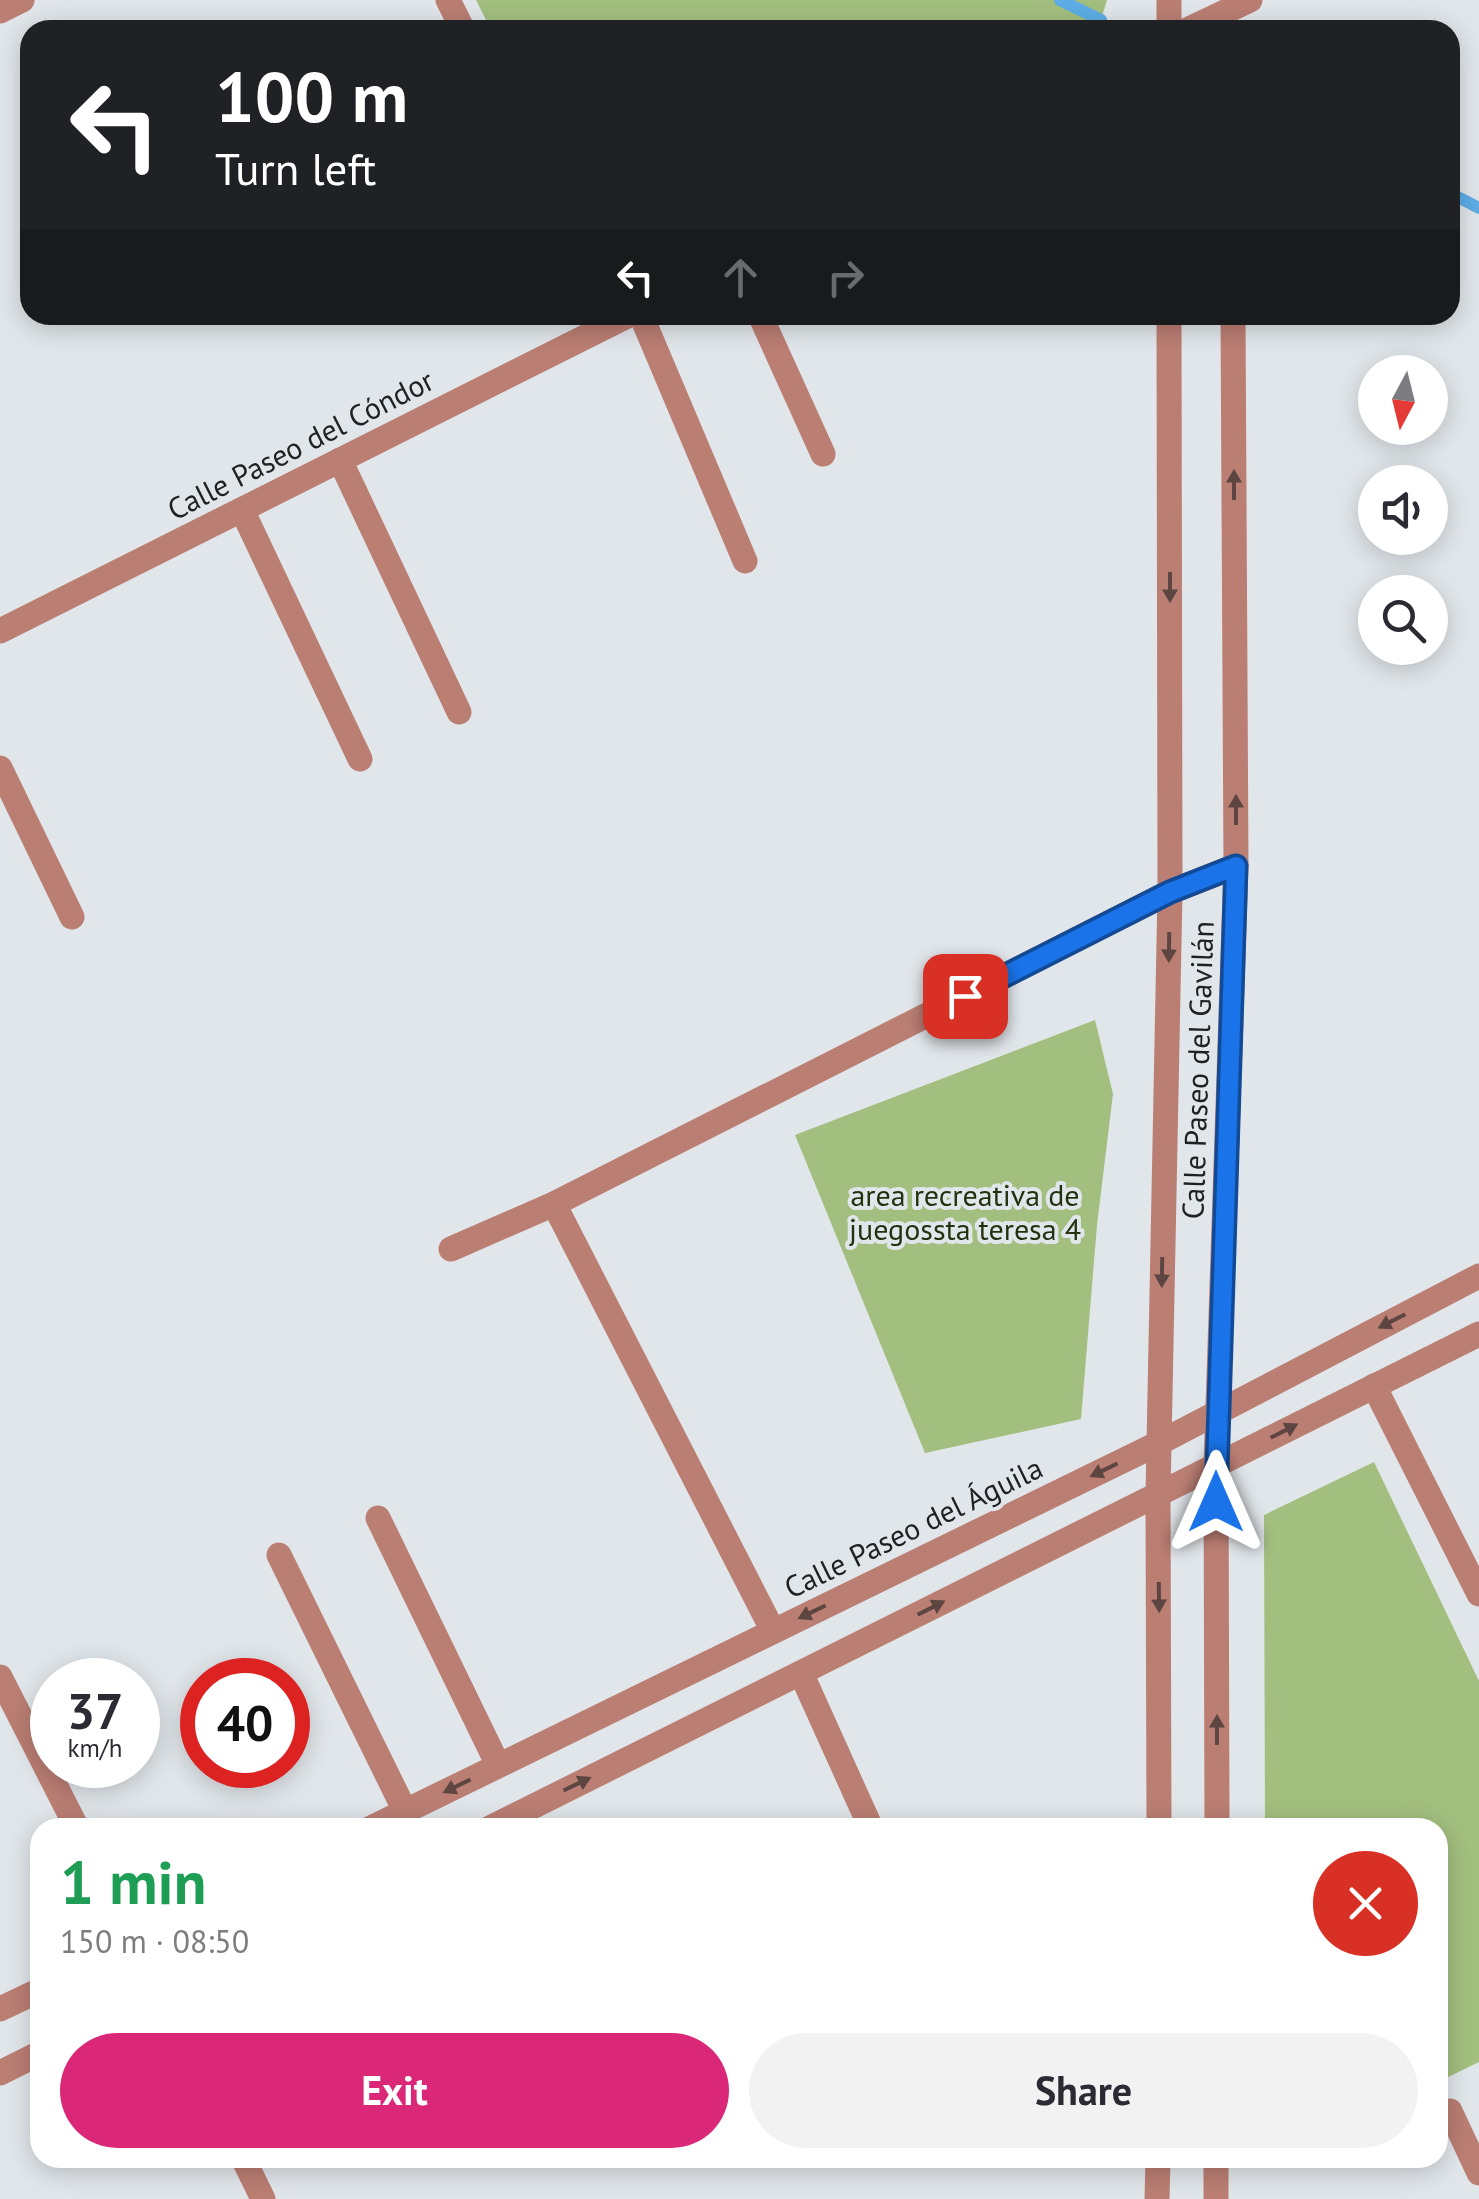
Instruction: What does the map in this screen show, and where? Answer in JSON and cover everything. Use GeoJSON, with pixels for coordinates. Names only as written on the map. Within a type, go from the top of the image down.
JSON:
{"type":"FeatureCollection","features":[{"type":"Feature","properties":{"kind":"street"},"geometry":{"type":"LineString","coordinates":[[0,11],[22,0]]}},
{"type":"Feature","properties":{"kind":"street"},"geometry":{"type":"LineString","coordinates":[[1212,20],[1237,10]]}},
{"type":"Feature","properties":{"kind":"street","name":"Calle Paseo del Cóndor"},"geometry":{"type":"LineString","coordinates":[[0,631],[602,325]]}},
{"type":"Feature","properties":{"kind":"street"},"geometry":{"type":"LineString","coordinates":[[645,325],[745,561]]}},
{"type":"Feature","properties":{"kind":"street"},"geometry":{"type":"LineString","coordinates":[[765,325],[823,454]]}},
{"type":"Feature","properties":{"kind":"street","name":"Calle Paseo del Gavilán"},"geometry":{"type":"LineString","coordinates":[[1159,1818],[1158,1443],[1170,892],[1169,325]]}},
{"type":"Feature","properties":{"kind":"street","name":"Calle Paseo del Gavilán"},"geometry":{"type":"LineString","coordinates":[[1217,1818],[1216,1466],[1236,866],[1233,325]]}},
{"type":"Feature","properties":{"kind":"street"},"geometry":{"type":"LineString","coordinates":[[340,460],[460,712]]}},
{"type":"Feature","properties":{"kind":"street"},"geometry":{"type":"LineString","coordinates":[[242,510],[360,760]]}},
{"type":"Feature","properties":{"kind":"street"},"geometry":{"type":"LineString","coordinates":[[0,768],[72,917]]}},
{"type":"Feature","properties":{"kind":"street"},"geometry":{"type":"LineString","coordinates":[[451,1250],[554,1204],[1170,892],[1236,866]]}},
{"type":"Feature","properties":{"kind":"street"},"geometry":{"type":"LineString","coordinates":[[554,1204],[773,1631]]}},
{"type":"Feature","properties":{"kind":"street","name":"Calle Paseo del Águila"},"geometry":{"type":"LineString","coordinates":[[391,1818],[1158,1443],[1479,1276]]}},
{"type":"Feature","properties":{"kind":"street"},"geometry":{"type":"LineString","coordinates":[[529,1818],[800,1673],[1479,1334]]}},
{"type":"Feature","properties":{"kind":"street"},"geometry":{"type":"LineString","coordinates":[[1374,1386],[1479,1594]]}},
{"type":"Feature","properties":{"kind":"street"},"geometry":{"type":"LineString","coordinates":[[378,1518],[498,1765]]}},
{"type":"Feature","properties":{"kind":"street"},"geometry":{"type":"LineString","coordinates":[[279,1555],[405,1811]]}},
{"type":"Feature","properties":{"kind":"street"},"geometry":{"type":"LineString","coordinates":[[800,1673],[866,1818]]}},
{"type":"Feature","properties":{"kind":"street"},"geometry":{"type":"LineString","coordinates":[[0,1677],[72,1818]]}},
{"type":"Feature","properties":{"kind":"street"},"geometry":{"type":"LineString","coordinates":[[0,2010],[30,1995]]}},
{"type":"Feature","properties":{"kind":"street"},"geometry":{"type":"LineString","coordinates":[[0,2072],[30,2058]]}},
{"type":"Feature","properties":{"kind":"street"},"geometry":{"type":"LineString","coordinates":[[1450,2111],[1479,2173]]}},
{"type":"Feature","properties":{"kind":"street"},"geometry":{"type":"LineString","coordinates":[[248,2168],[263,2199]]}},
{"type":"Feature","properties":{"kind":"street"},"geometry":{"type":"LineString","coordinates":[[1158,2168],[1158,2199]]}},
{"type":"Feature","properties":{"kind":"street"},"geometry":{"type":"LineString","coordinates":[[1216,2168],[1216,2199]]}},
{"type":"Feature","properties":{"kind":"green space"},"geometry":{"type":"Polygon","coordinates":[[[476,0],[1107,0],[1101,20],[486,20],[476,0]]]}},
{"type":"Feature","properties":{"kind":"green space","name":"area recreativa de juegossta teresa 4"},"geometry":{"type":"Polygon","coordinates":[[[1095,1020],[1113,1094],[1097,1225],[1081,1419],[925,1453],[795,1135],[1095,1020]]]}},
{"type":"Feature","properties":{"kind":"green space"},"geometry":{"type":"Polygon","coordinates":[[[1374,1462],[1479,1681],[1479,2062],[1448,2077],[1448,1818],[1265,1818],[1264,1515],[1374,1462]]]}},
{"type":"Feature","properties":{"kind":"waterway"},"geometry":{"type":"LineString","coordinates":[[1060,0],[1101,20]]}},
{"type":"Feature","properties":{"kind":"waterway"},"geometry":{"type":"LineString","coordinates":[[1460,198],[1479,208]]}},
{"type":"Feature","properties":{"kind":"route"},"geometry":{"type":"LineString","coordinates":[[965,996],[1170,892],[1236,866],[1216,1502]]}}]}
